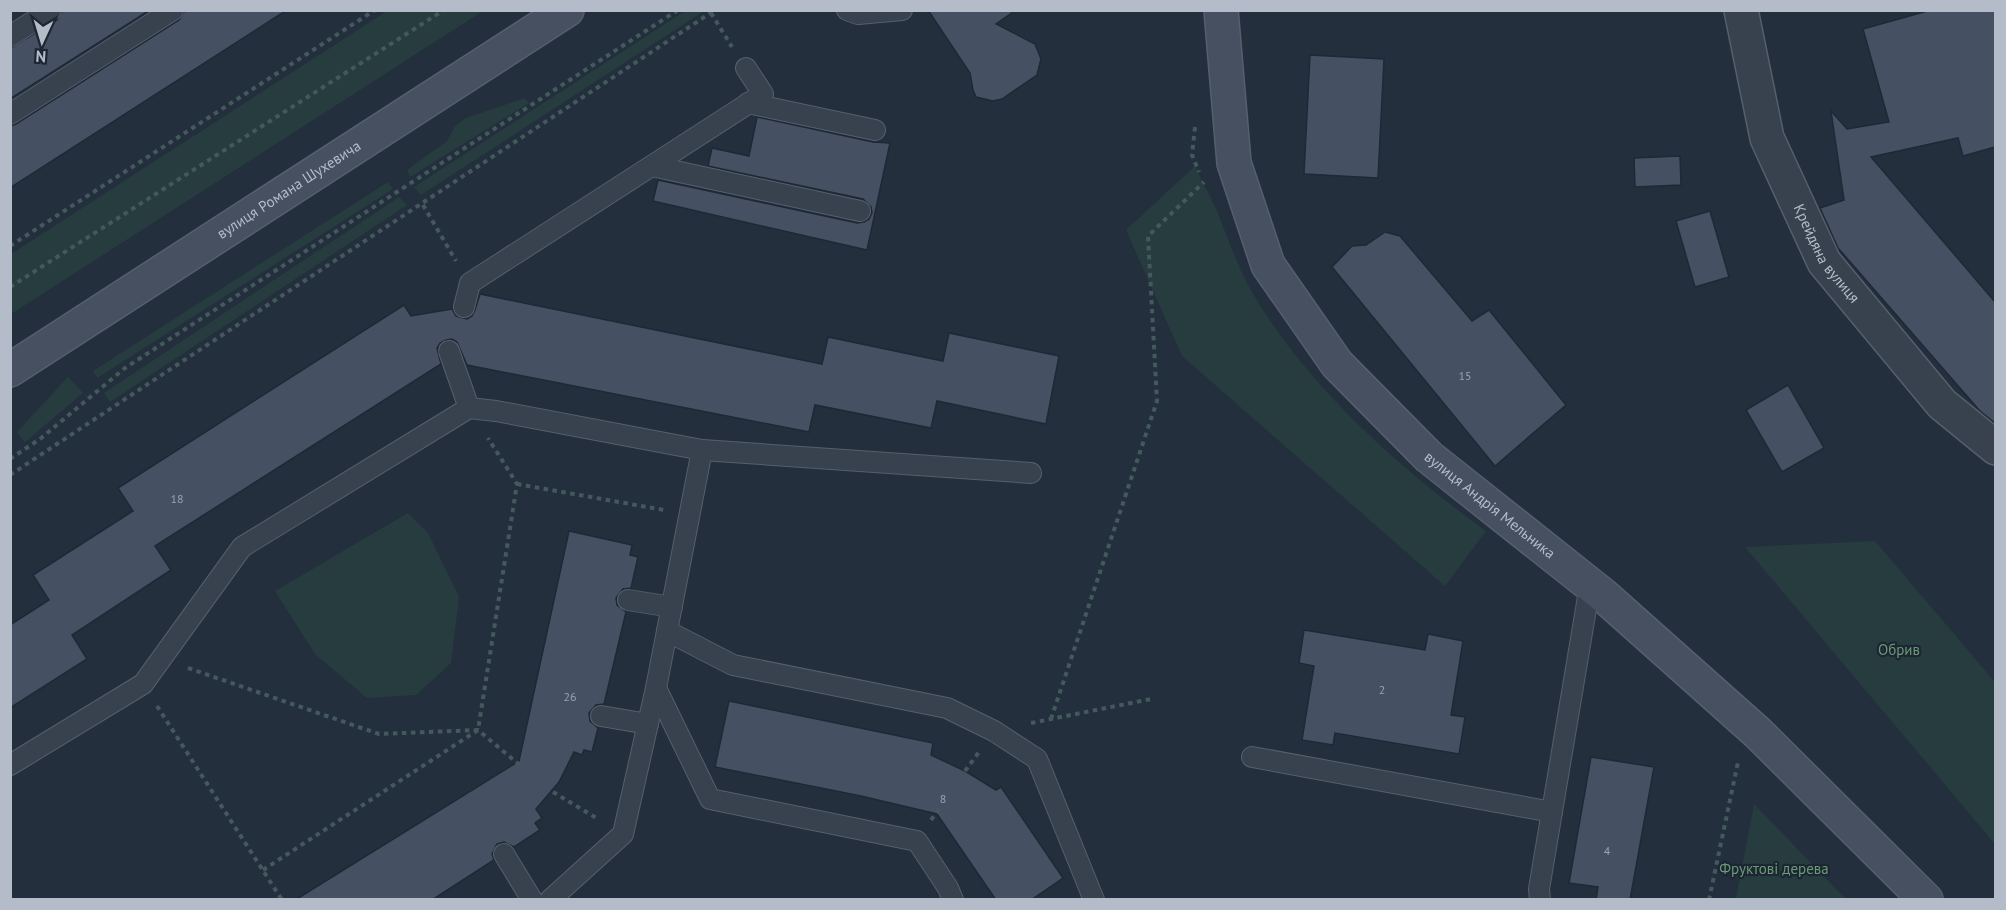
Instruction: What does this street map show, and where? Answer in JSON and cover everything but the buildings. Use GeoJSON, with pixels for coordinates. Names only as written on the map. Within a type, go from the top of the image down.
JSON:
{"type":"FeatureCollection","features":[{"type":"Feature","properties":{"kind":"street","name":"вулиця Романа Шухевича"},"geometry":{"type":"LineString","coordinates":[[10,370],[567,10]]}},
{"type":"Feature","properties":{"kind":"street","name":"Крейдяна вулиця"},"geometry":{"type":"LineString","coordinates":[[1741,10],[1767,138],[1824,262],[1942,404],[1995,448]]}},
{"type":"Feature","properties":{"kind":"street","name":"вулиця Андрія Мельника"},"geometry":{"type":"LineString","coordinates":[[1219,11],[1234,163],[1268,265],[1337,364],[1429,457],[1590,585],[1758,733],[1926,900]]}},
{"type":"Feature","properties":{"kind":"lane"},"geometry":{"type":"LineString","coordinates":[[10,36],[51,10]]}},
{"type":"Feature","properties":{"kind":"lane"},"geometry":{"type":"LineString","coordinates":[[10,114],[173,10]]}},
{"type":"Feature","properties":{"kind":"lane"},"geometry":{"type":"LineString","coordinates":[[847,10],[858,15],[902,10]]}},
{"type":"Feature","properties":{"kind":"lane"},"geometry":{"type":"LineString","coordinates":[[464,307],[470,283],[763,94],[746,68]]}},
{"type":"Feature","properties":{"kind":"lane"},"geometry":{"type":"LineString","coordinates":[[748,103],[875,130]]}},
{"type":"Feature","properties":{"kind":"lane"},"geometry":{"type":"LineString","coordinates":[[652,166],[860,212]]}},
{"type":"Feature","properties":{"kind":"lane"},"geometry":{"type":"LineString","coordinates":[[449,351],[469,408]]}},
{"type":"Feature","properties":{"kind":"lane"},"geometry":{"type":"LineString","coordinates":[[10,765],[143,684],[242,547],[469,408],[496,411],[702,450],[1031,473]]}},
{"type":"Feature","properties":{"kind":"lane"},"geometry":{"type":"LineString","coordinates":[[550,900],[623,834],[656,688],[702,450]]}},
{"type":"Feature","properties":{"kind":"lane"},"geometry":{"type":"LineString","coordinates":[[1540,900],[1539,889],[1590,585]]}},
{"type":"Feature","properties":{"kind":"lane"},"geometry":{"type":"LineString","coordinates":[[628,600],[672,607]]}},
{"type":"Feature","properties":{"kind":"lane"},"geometry":{"type":"LineString","coordinates":[[667,631],[733,665],[947,708],[994,731],[1037,759],[1094,900]]}},
{"type":"Feature","properties":{"kind":"lane"},"geometry":{"type":"LineString","coordinates":[[656,688],[710,799],[917,841],[948,888],[953,900]]}},
{"type":"Feature","properties":{"kind":"lane"},"geometry":{"type":"LineString","coordinates":[[601,716],[648,724]]}},
{"type":"Feature","properties":{"kind":"lane"},"geometry":{"type":"LineString","coordinates":[[1252,757],[1552,812]]}},
{"type":"Feature","properties":{"kind":"lane"},"geometry":{"type":"LineString","coordinates":[[504,854],[532,900]]}},
{"type":"Feature","properties":{"kind":"path"},"geometry":{"type":"LineString","coordinates":[[10,246],[375,10]]}},
{"type":"Feature","properties":{"kind":"path"},"geometry":{"type":"LineString","coordinates":[[10,287],[444,10]]}},
{"type":"Feature","properties":{"kind":"path"},"geometry":{"type":"LineString","coordinates":[[10,459],[40,440],[125,368],[678,10]]}},
{"type":"Feature","properties":{"kind":"path"},"geometry":{"type":"LineString","coordinates":[[10,475],[713,12],[746,68]]}},
{"type":"Feature","properties":{"kind":"path"},"geometry":{"type":"LineString","coordinates":[[1051,719],[1157,401],[1148,236],[1204,182]]}},
{"type":"Feature","properties":{"kind":"path"},"geometry":{"type":"LineString","coordinates":[[423,205],[470,283]]}},
{"type":"Feature","properties":{"kind":"path"},"geometry":{"type":"LineString","coordinates":[[263,870],[478,730],[518,484],[469,408]]}},
{"type":"Feature","properties":{"kind":"path"},"geometry":{"type":"LineString","coordinates":[[518,484],[690,515]]}},
{"type":"Feature","properties":{"kind":"path"},"geometry":{"type":"LineString","coordinates":[[160,658],[379,734],[478,730],[522,767]]}},
{"type":"Feature","properties":{"kind":"path"},"geometry":{"type":"LineString","coordinates":[[143,684],[282,900]]}},
{"type":"Feature","properties":{"kind":"path"},"geometry":{"type":"LineString","coordinates":[[994,731],[1151,699]]}},
{"type":"Feature","properties":{"kind":"path"},"geometry":{"type":"LineString","coordinates":[[1709,900],[1738,761]]}},
{"type":"Feature","properties":{"kind":"path"},"geometry":{"type":"LineString","coordinates":[[553,792],[623,834]]}},
{"type":"Feature","properties":{"kind":"green space"},"geometry":{"type":"Polygon","coordinates":[[[387,11],[483,11],[11,314],[11,254],[387,11]]]}},
{"type":"Feature","properties":{"kind":"green space"},"geometry":{"type":"Polygon","coordinates":[[[685,11],[704,11],[421,195],[414,187],[685,11]]]}},
{"type":"Feature","properties":{"kind":"green space"},"geometry":{"type":"Polygon","coordinates":[[[525,98],[529,103],[410,177],[407,170],[447,141],[455,126],[466,118],[525,98]]]}},
{"type":"Feature","properties":{"kind":"green space"},"geometry":{"type":"Polygon","coordinates":[[[1195,166],[1250,288],[1278,333],[1303,365],[1359,426],[1421,481],[1486,531],[1445,586],[1182,356],[1126,230],[1195,166]]]}},
{"type":"Feature","properties":{"kind":"green space"},"geometry":{"type":"Polygon","coordinates":[[[388,182],[393,189],[97,378],[93,371],[388,182]]]}},
{"type":"Feature","properties":{"kind":"green space"},"geometry":{"type":"Polygon","coordinates":[[[399,197],[407,205],[110,402],[104,393],[399,197]]]}},
{"type":"Feature","properties":{"kind":"green space"},"geometry":{"type":"Polygon","coordinates":[[[68,377],[83,393],[25,442],[17,432],[68,377]]]}},
{"type":"Feature","properties":{"kind":"green space"},"geometry":{"type":"Polygon","coordinates":[[[408,513],[428,533],[459,597],[451,663],[416,695],[367,698],[315,654],[275,591],[408,513]]]}},
{"type":"Feature","properties":{"kind":"green space","name":"Обрив"},"geometry":{"type":"Polygon","coordinates":[[[1875,541],[1995,682],[1995,844],[1745,547],[1875,541]]]}},
{"type":"Feature","properties":{"kind":"green space","name":"Фруктові дерева"},"geometry":{"type":"Polygon","coordinates":[[[1754,804],[1846,899],[1736,899],[1754,804]]]}}]}
